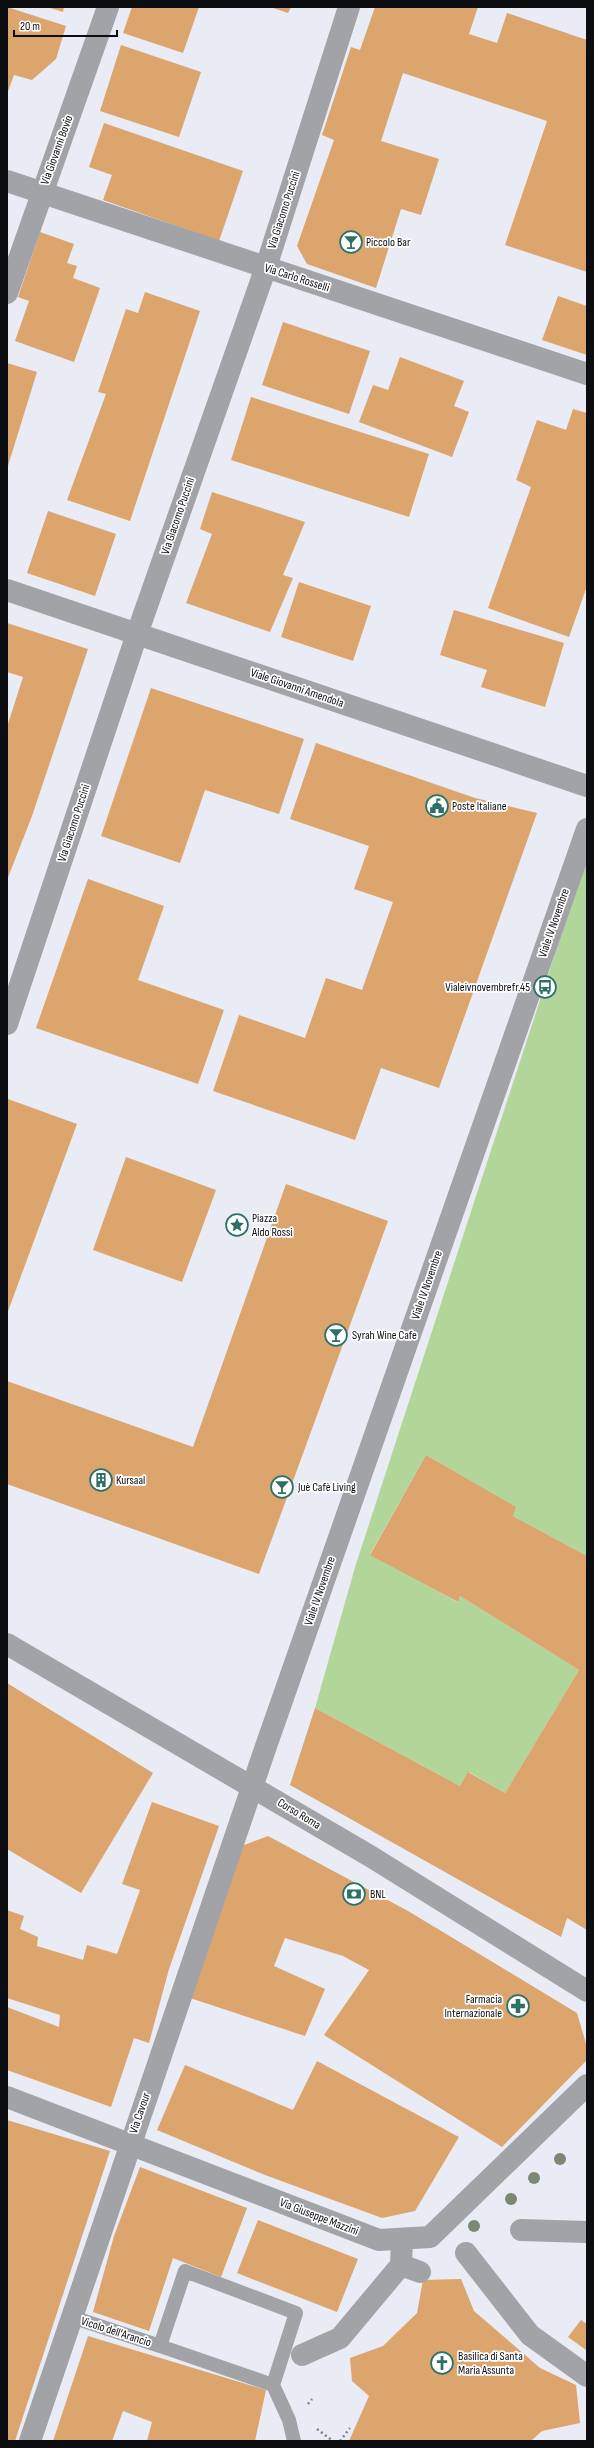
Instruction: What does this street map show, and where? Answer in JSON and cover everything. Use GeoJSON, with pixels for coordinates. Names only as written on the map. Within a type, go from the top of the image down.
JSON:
{"type":"FeatureCollection","features":[{"type":"Feature","properties":{"kind":"street","name":"Via Giovanni Bovio"},"geometry":{"type":"LineString","coordinates":[[7,294],[41,192],[108,7]]}},
{"type":"Feature","properties":{"kind":"street","name":"Via Giacomo Puccini"},"geometry":{"type":"LineString","coordinates":[[7,1024],[137,634],[266,267],[349,7]]}},
{"type":"Feature","properties":{"kind":"street","name":"Via Carlo Rosselli"},"geometry":{"type":"LineString","coordinates":[[7,181],[587,374]]}},
{"type":"Feature","properties":{"kind":"street","name":"Viale Giovanni Amendola"},"geometry":{"type":"LineString","coordinates":[[7,590],[587,786]]}},
{"type":"Feature","properties":{"kind":"street","name":"Viale IV Novembre"},"geometry":{"type":"LineString","coordinates":[[252,1786],[587,829]]}},
{"type":"Feature","properties":{"kind":"street","name":"Corso Roma"},"geometry":{"type":"LineString","coordinates":[[7,1644],[370,1856],[587,1991]]}},
{"type":"Feature","properties":{"kind":"street","name":"Via Cavour"},"geometry":{"type":"LineString","coordinates":[[30,2441],[129,2144],[252,1786]]}},
{"type":"Feature","properties":{"kind":"street","name":"Via Giuseppe Mazzini"},"geometry":{"type":"LineString","coordinates":[[7,2097],[379,2240],[430,2237],[587,2086]]}},
{"type":"Feature","properties":{"kind":"street"},"geometry":{"type":"LineString","coordinates":[[521,2230],[587,2232]]}},
{"type":"Feature","properties":{"kind":"street"},"geometry":{"type":"LineString","coordinates":[[302,2355],[340,2338],[410,2269],[402,2239]]}},
{"type":"Feature","properties":{"kind":"street"},"geometry":{"type":"LineString","coordinates":[[466,2253],[530,2335],[587,2376]]}},
{"type":"Feature","properties":{"kind":"lane"},"geometry":{"type":"LineString","coordinates":[[160,2346],[185,2271],[296,2312],[273,2384],[289,2420],[294,2441]]}},
{"type":"Feature","properties":{"kind":"lane","name":"Vicolo dell'Arancio"},"geometry":{"type":"LineString","coordinates":[[72,2317],[273,2384]]}},
{"type":"Feature","properties":{"kind":"path"},"geometry":{"type":"LineString","coordinates":[[340,2441],[350,2428]]}},
{"type":"Feature","properties":{"kind":"green space"},"geometry":{"type":"Polygon","coordinates":[[[587,856],[587,1556],[513,1516],[515,1507],[426,1455],[370,1554],[457,1602],[460,1596],[579,1670],[505,1793],[469,1772],[460,1786],[315,1708],[356,1564],[587,856]]]}},
{"type":"Feature","properties":{"kind":"building"},"geometry":{"type":"Polygon","coordinates":[[[7,7],[66,26],[56,59],[32,80],[14,75],[7,94],[7,7]]]}},
{"type":"Feature","properties":{"kind":"building"},"geometry":{"type":"Polygon","coordinates":[[[47,7],[64,7],[63,12],[47,7]]]}},
{"type":"Feature","properties":{"kind":"building"},"geometry":{"type":"Polygon","coordinates":[[[132,7],[199,7],[183,53],[123,33],[132,7]]]}},
{"type":"Feature","properties":{"kind":"building"},"geometry":{"type":"Polygon","coordinates":[[[270,7],[291,7],[288,13],[270,7]]]}},
{"type":"Feature","properties":{"kind":"building"},"geometry":{"type":"Polygon","coordinates":[[[375,7],[478,7],[469,34],[497,43],[507,13],[587,40],[587,272],[505,245],[547,121],[403,73],[381,141],[439,159],[421,215],[401,209],[376,288],[307,264],[297,246],[334,140],[322,135],[351,47],[360,50],[375,7]]]}},
{"type":"Feature","properties":{"kind":"building"},"geometry":{"type":"Polygon","coordinates":[[[121,45],[201,72],[179,137],[100,111],[121,45]]]}},
{"type":"Feature","properties":{"kind":"building"},"geometry":{"type":"Polygon","coordinates":[[[104,123],[243,171],[219,241],[103,200],[112,175],[89,167],[104,123]]]}},
{"type":"Feature","properties":{"kind":"building"},"geometry":{"type":"Polygon","coordinates":[[[40,232],[74,244],[67,263],[77,266],[73,278],[100,288],[74,362],[15,341],[29,301],[18,297],[40,232]]]}},
{"type":"Feature","properties":{"kind":"building"},"geometry":{"type":"Polygon","coordinates":[[[145,292],[200,311],[130,521],[67,500],[106,394],[98,392],[126,309],[138,313],[145,292]]]}},
{"type":"Feature","properties":{"kind":"building"},"geometry":{"type":"Polygon","coordinates":[[[558,296],[587,306],[587,355],[542,340],[558,296]]]}},
{"type":"Feature","properties":{"kind":"building"},"geometry":{"type":"Polygon","coordinates":[[[283,322],[370,351],[349,414],[262,385],[283,322]]]}},
{"type":"Feature","properties":{"kind":"building"},"geometry":{"type":"Polygon","coordinates":[[[400,357],[464,381],[454,406],[469,412],[452,457],[359,422],[373,385],[388,390],[400,357]]]}},
{"type":"Feature","properties":{"kind":"building"},"geometry":{"type":"Polygon","coordinates":[[[7,363],[37,372],[7,469],[7,363]]]}},
{"type":"Feature","properties":{"kind":"building"},"geometry":{"type":"Polygon","coordinates":[[[251,397],[429,454],[409,517],[231,460],[251,397]]]}},
{"type":"Feature","properties":{"kind":"building"},"geometry":{"type":"Polygon","coordinates":[[[573,409],[587,413],[587,586],[569,637],[488,608],[531,487],[516,480],[537,420],[566,430],[573,409]]]}},
{"type":"Feature","properties":{"kind":"building"},"geometry":{"type":"Polygon","coordinates":[[[212,492],[305,522],[283,575],[293,578],[270,632],[186,603],[212,534],[200,529],[212,492]]]}},
{"type":"Feature","properties":{"kind":"building"},"geometry":{"type":"Polygon","coordinates":[[[48,511],[116,534],[95,596],[27,573],[48,511]]]}},
{"type":"Feature","properties":{"kind":"building"},"geometry":{"type":"Polygon","coordinates":[[[299,582],[371,606],[353,661],[281,637],[299,582]]]}},
{"type":"Feature","properties":{"kind":"building"},"geometry":{"type":"Polygon","coordinates":[[[454,610],[564,643],[545,707],[481,687],[487,670],[440,655],[454,610]]]}},
{"type":"Feature","properties":{"kind":"building"},"geometry":{"type":"Polygon","coordinates":[[[7,623],[88,649],[32,816],[7,880],[7,727],[23,677],[7,672],[7,623]]]}},
{"type":"Feature","properties":{"kind":"building"},"geometry":{"type":"Polygon","coordinates":[[[151,688],[304,739],[279,814],[205,790],[180,863],[101,836],[151,688]]]}},
{"type":"Feature","properties":{"kind":"building"},"geometry":{"type":"Polygon","coordinates":[[[316,743],[475,798],[537,813],[439,1088],[381,1068],[355,1140],[213,1091],[239,1015],[305,1038],[326,978],[362,990],[393,902],[354,889],[369,846],[290,819],[316,743]]]}},
{"type":"Feature","properties":{"kind":"building"},"geometry":{"type":"Polygon","coordinates":[[[88,879],[164,906],[138,980],[224,1010],[198,1084],[36,1028],[88,879]]]}},
{"type":"Feature","properties":{"kind":"building"},"geometry":{"type":"Polygon","coordinates":[[[8,1099],[77,1124],[7,1314],[7,1102],[8,1099]]]}},
{"type":"Feature","properties":{"kind":"building"},"geometry":{"type":"Polygon","coordinates":[[[126,1157],[216,1190],[182,1282],[93,1250],[126,1157]]]}},
{"type":"Feature","properties":{"kind":"building"},"geometry":{"type":"Polygon","coordinates":[[[286,1184],[388,1221],[259,1574],[7,1484],[7,1381],[193,1447],[286,1184]]]}},
{"type":"Feature","properties":{"kind":"building"},"geometry":{"type":"Polygon","coordinates":[[[426,1455],[516,1507],[513,1516],[587,1556],[587,1930],[567,1918],[561,1937],[290,1785],[315,1708],[460,1786],[468,1772],[505,1793],[579,1670],[460,1596],[458,1602],[370,1555],[426,1455]]]}},
{"type":"Feature","properties":{"kind":"building"},"geometry":{"type":"Polygon","coordinates":[[[7,1683],[153,1773],[81,1893],[7,1849],[7,1683]]]}},
{"type":"Feature","properties":{"kind":"building"},"geometry":{"type":"Polygon","coordinates":[[[152,1802],[219,1826],[169,1969],[149,2043],[134,2038],[111,2107],[7,2070],[7,2007],[59,2027],[60,2015],[7,1998],[7,1910],[24,1916],[20,1929],[38,1937],[37,1946],[83,1960],[87,1945],[117,1954],[140,1890],[122,1884],[152,1802]]]}},
{"type":"Feature","properties":{"kind":"building"},"geometry":{"type":"Polygon","coordinates":[[[268,1836],[408,1911],[577,2013],[587,2047],[587,2060],[502,2147],[324,2035],[369,1970],[343,1956],[285,1938],[274,1966],[325,1989],[305,2036],[190,1998],[239,1847],[268,1836]]]}},
{"type":"Feature","properties":{"kind":"building"},"geometry":{"type":"Polygon","coordinates":[[[317,2061],[459,2137],[415,2211],[382,2218],[265,2175],[157,2130],[185,2065],[293,2110],[317,2061]]]}},
{"type":"Feature","properties":{"kind":"building"},"geometry":{"type":"Polygon","coordinates":[[[7,2120],[110,2151],[15,2441],[7,2441],[7,2120]]]}},
{"type":"Feature","properties":{"kind":"building"},"geometry":{"type":"Polygon","coordinates":[[[140,2167],[247,2208],[221,2277],[173,2258],[149,2331],[93,2312],[114,2236],[140,2167]]]}},
{"type":"Feature","properties":{"kind":"building"},"geometry":{"type":"Polygon","coordinates":[[[258,2220],[358,2259],[337,2312],[237,2273],[258,2220]]]}},
{"type":"Feature","properties":{"kind":"building","name":"Basilica di Santa Maria Assunta"},"geometry":{"type":"Polygon","coordinates":[[[461,2279],[474,2311],[540,2368],[576,2385],[580,2423],[542,2431],[531,2441],[349,2441],[369,2396],[352,2381],[350,2358],[383,2346],[417,2313],[423,2280],[461,2279]]]}},
{"type":"Feature","properties":{"kind":"building"},"geometry":{"type":"Polygon","coordinates":[[[581,2320],[587,2324],[586,2350],[568,2337],[581,2320]]]}},
{"type":"Feature","properties":{"kind":"building"},"geometry":{"type":"Polygon","coordinates":[[[88,2336],[266,2390],[255,2441],[147,2441],[152,2422],[123,2411],[112,2441],[53,2441],[88,2336]]]}},
{"type":"Feature","properties":{"kind":"place","name":"Piccolo Bar"},"geometry":{"type":"Point","coordinates":[351,242]}},
{"type":"Feature","properties":{"kind":"place","name":"Poste Italiane"},"geometry":{"type":"Point","coordinates":[437,806]}},
{"type":"Feature","properties":{"kind":"place","name":"Vialeivnovembrefr.45"},"geometry":{"type":"Point","coordinates":[545,987]}},
{"type":"Feature","properties":{"kind":"place","name":"Piazza Aldo Rossi"},"geometry":{"type":"Point","coordinates":[237,1225]}},
{"type":"Feature","properties":{"kind":"place","name":"Syrah Wine Cafe"},"geometry":{"type":"Point","coordinates":[336,1335]}},
{"type":"Feature","properties":{"kind":"place","name":"Kursaal"},"geometry":{"type":"Point","coordinates":[101,1480]}},
{"type":"Feature","properties":{"kind":"place","name":"Juè Cafè Living"},"geometry":{"type":"Point","coordinates":[282,1487]}},
{"type":"Feature","properties":{"kind":"place","name":"BNL"},"geometry":{"type":"Point","coordinates":[354,1894]}},
{"type":"Feature","properties":{"kind":"place","name":"Farmacia Internazionale"},"geometry":{"type":"Point","coordinates":[518,2006]}},
{"type":"Feature","properties":{"kind":"place","name":"Basilica di Santa Maria Assunta"},"geometry":{"type":"Point","coordinates":[442,2363]}}]}
